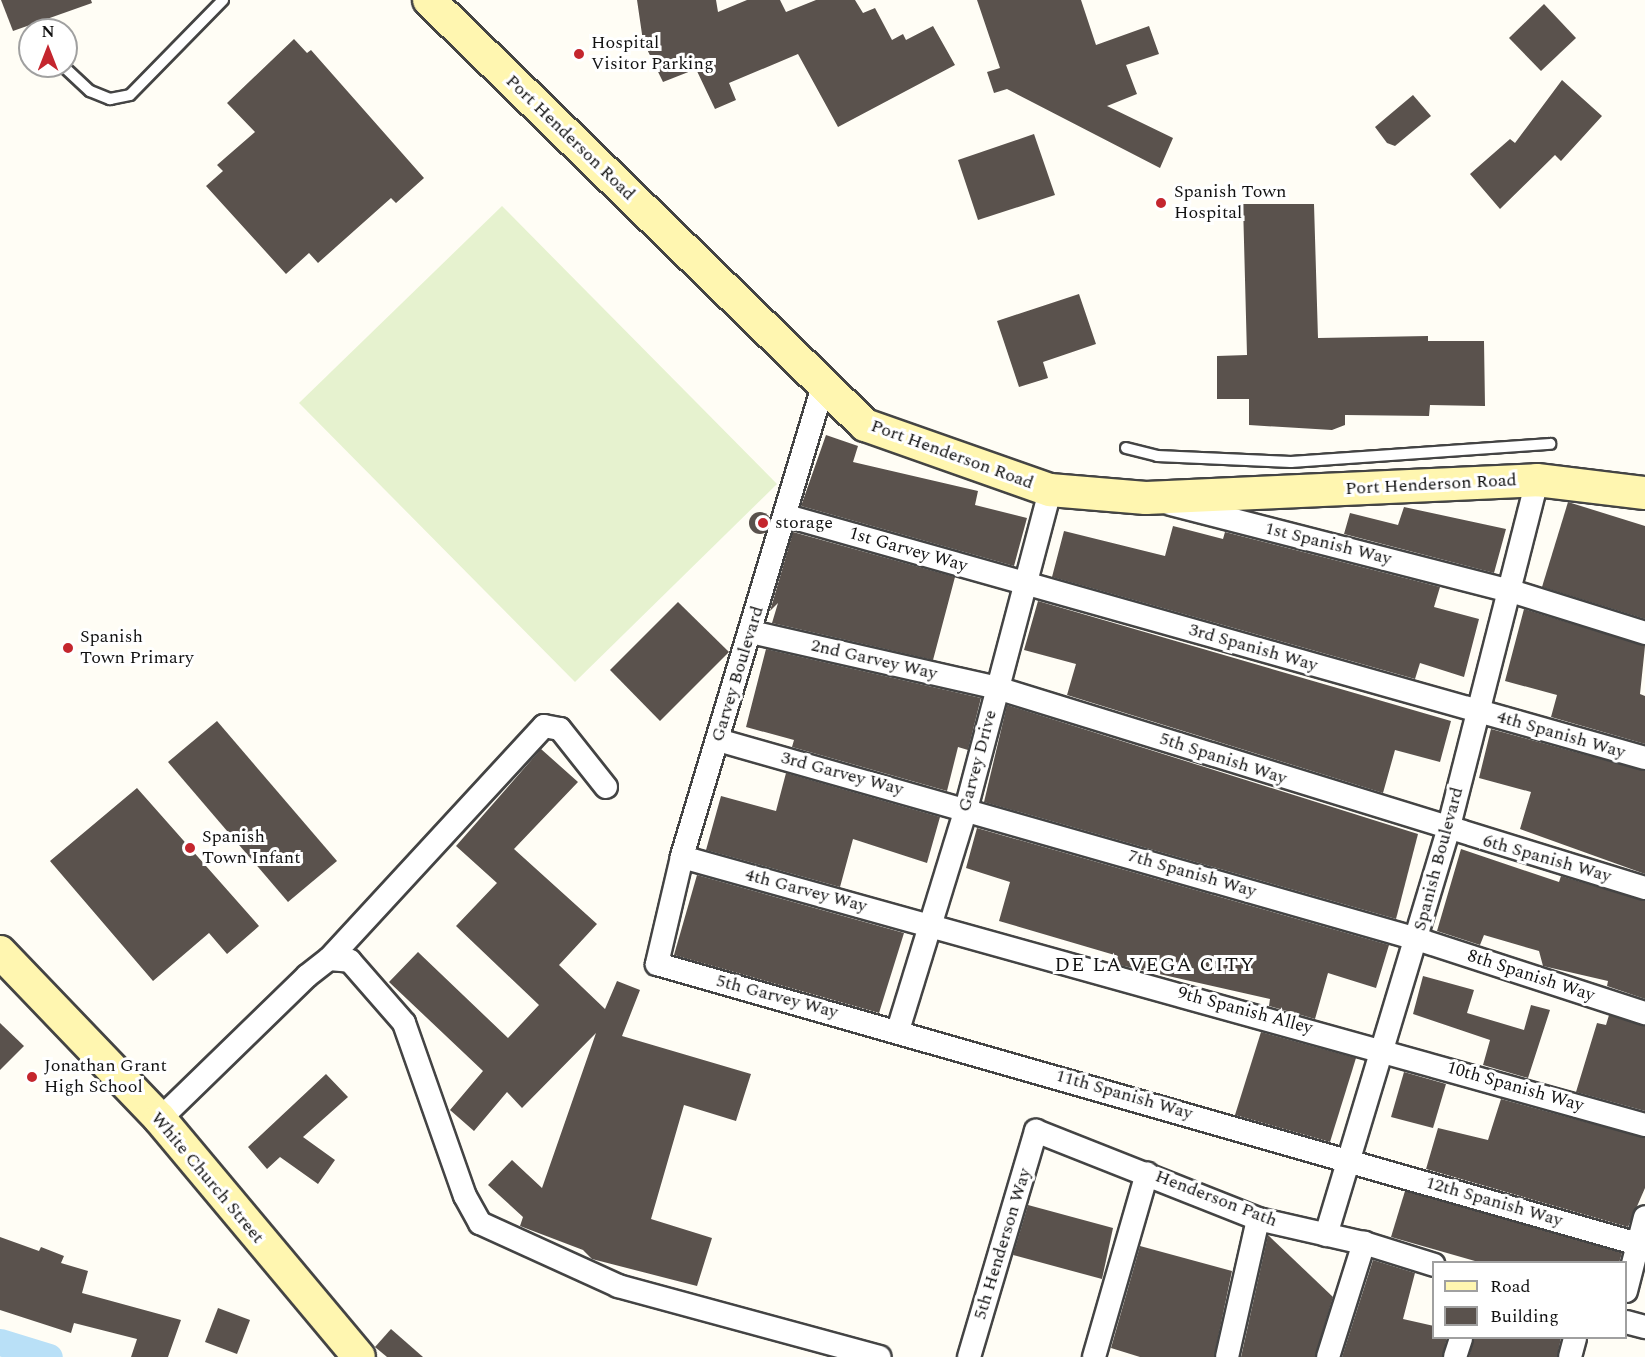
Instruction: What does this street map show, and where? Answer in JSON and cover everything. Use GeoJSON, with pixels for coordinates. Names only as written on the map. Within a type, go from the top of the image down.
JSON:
{"type":"FeatureCollection","features":[{"type":"Feature","properties":{"kind":"street","name":"Port Henderson Road"},"geometry":{"type":"LineString","coordinates":[[429,0],[865,425],[1050,490],[1146,498],[1537,480],[1645,493]]}},
{"type":"Feature","properties":{"kind":"street","name":"Garvey Boulevard"},"geometry":{"type":"LineString","coordinates":[[657,964],[682,857],[787,516],[823,386]]}},
{"type":"Feature","properties":{"kind":"street","name":"Spanish Boulevard"},"geometry":{"type":"LineString","coordinates":[[1326,1235],[1386,1050],[1448,830],[1477,712],[1511,591],[1537,480]]}},
{"type":"Feature","properties":{"kind":"street","name":"Garvey Drive"},"geometry":{"type":"LineString","coordinates":[[898,1030],[966,809],[997,688],[1028,584],[1050,490]]}},
{"type":"Feature","properties":{"kind":"street","name":"1st Spanish Way"},"geometry":{"type":"LineString","coordinates":[[1146,498],[1511,591],[1645,633]]}},
{"type":"Feature","properties":{"kind":"street","name":"1st Garvey Way"},"geometry":{"type":"LineString","coordinates":[[787,516],[1028,584]]}},
{"type":"Feature","properties":{"kind":"street","name":"3rd Spanish Way"},"geometry":{"type":"LineString","coordinates":[[1028,584],[1477,712]]}},
{"type":"Feature","properties":{"kind":"street","name":"2nd Garvey Way"},"geometry":{"type":"LineString","coordinates":[[751,632],[997,688]]}},
{"type":"Feature","properties":{"kind":"street","name":"5th Spanish Way"},"geometry":{"type":"LineString","coordinates":[[997,688],[1448,830]]}},
{"type":"Feature","properties":{"kind":"street","name":"4th Spanish Way"},"geometry":{"type":"LineString","coordinates":[[1477,712],[1645,758]]}},
{"type":"Feature","properties":{"kind":"street"},"geometry":{"type":"LineString","coordinates":[[160,1119],[328,959],[544,726],[560,729],[606,787]]}},
{"type":"Feature","properties":{"kind":"street","name":"3rd Garvey Way"},"geometry":{"type":"LineString","coordinates":[[718,740],[966,809]]}},
{"type":"Feature","properties":{"kind":"street","name":"7th Spanish Way"},"geometry":{"type":"LineString","coordinates":[[966,809],[1417,939]]}},
{"type":"Feature","properties":{"kind":"street","name":"6th Spanish Way"},"geometry":{"type":"LineString","coordinates":[[1448,830],[1645,888]]}},
{"type":"Feature","properties":{"kind":"street","name":"4th Garvey Way"},"geometry":{"type":"LineString","coordinates":[[682,857],[931,925]]}},
{"type":"Feature","properties":{"kind":"street","name":"9th Spanish Alley"},"geometry":{"type":"LineString","coordinates":[[931,925],[1386,1050]]}},
{"type":"Feature","properties":{"kind":"street","name":"8th Spanish Way"},"geometry":{"type":"LineString","coordinates":[[1417,939],[1645,1013]]}},
{"type":"Feature","properties":{"kind":"street","name":"White Church Street"},"geometry":{"type":"LineString","coordinates":[[0,952],[160,1119],[359,1357]]}},
{"type":"Feature","properties":{"kind":"street"},"geometry":{"type":"LineString","coordinates":[[328,959],[350,961],[405,1023],[465,1196],[480,1223],[618,1286],[880,1357]]}},
{"type":"Feature","properties":{"kind":"street","name":"5th Garvey Way"},"geometry":{"type":"LineString","coordinates":[[657,964],[898,1030]]}},
{"type":"Feature","properties":{"kind":"street","name":"11th Spanish Way"},"geometry":{"type":"LineString","coordinates":[[898,1030],[1350,1160]]}},
{"type":"Feature","properties":{"kind":"street","name":"10th Spanish Way"},"geometry":{"type":"LineString","coordinates":[[1386,1050],[1645,1125]]}},
{"type":"Feature","properties":{"kind":"street","name":"Henderson Path"},"geometry":{"type":"LineString","coordinates":[[1036,1131],[1148,1173],[1258,1219],[1364,1243],[1432,1265]]}},
{"type":"Feature","properties":{"kind":"street","name":"5th Henderson Way"},"geometry":{"type":"LineString","coordinates":[[969,1357],[1036,1131]]}},
{"type":"Feature","properties":{"kind":"street","name":"12th Spanish Way"},"geometry":{"type":"LineString","coordinates":[[1350,1160],[1638,1244]]}},
{"type":"Feature","properties":{"kind":"street"},"geometry":{"type":"LineString","coordinates":[[1094,1357],[1148,1173]]}},
{"type":"Feature","properties":{"kind":"street"},"geometry":{"type":"LineString","coordinates":[[1627,1287],[1645,1217]]}},
{"type":"Feature","properties":{"kind":"street"},"geometry":{"type":"LineString","coordinates":[[1227,1357],[1258,1219]]}},
{"type":"Feature","properties":{"kind":"street"},"geometry":{"type":"LineString","coordinates":[[1328,1357],[1364,1243]]}},
{"type":"Feature","properties":{"kind":"street"},"geometry":{"type":"LineString","coordinates":[[1627,1322],[1645,1327]]}},
{"type":"Feature","properties":{"kind":"street"},"geometry":{"type":"LineString","coordinates":[[1455,1357],[1461,1339]]}},
{"type":"Feature","properties":{"kind":"street"},"geometry":{"type":"LineString","coordinates":[[1570,1357],[1575,1339]]}},
{"type":"Feature","properties":{"kind":"lane"},"geometry":{"type":"LineString","coordinates":[[76,78],[90,91],[110,99],[130,95],[223,0]]}},
{"type":"Feature","properties":{"kind":"lane"},"geometry":{"type":"LineString","coordinates":[[1126,448],[1157,456],[1291,462],[1550,444]]}},
{"type":"Feature","properties":{"kind":"green space"},"geometry":{"type":"Polygon","coordinates":[[[502,206],[777,484],[575,682],[299,403],[502,206]]]}},
{"type":"Feature","properties":{"kind":"building"},"geometry":{"type":"Polygon","coordinates":[[[1,0],[91,0],[92,3],[50,18],[18,18],[18,29],[13,31],[1,0]]]}},
{"type":"Feature","properties":{"kind":"building"},"geometry":{"type":"Polygon","coordinates":[[[637,0],[716,0],[718,12],[747,0],[780,0],[786,12],[816,0],[855,0],[863,13],[875,8],[892,40],[903,34],[906,40],[933,26],[955,65],[838,127],[798,54],[729,83],[736,100],[715,109],[696,69],[663,82],[643,41],[637,0]]]}},
{"type":"Feature","properties":{"kind":"building"},"geometry":{"type":"Polygon","coordinates":[[[977,0],[1081,0],[1096,45],[1149,26],[1159,54],[1126,65],[1137,94],[1107,106],[1173,138],[1160,168],[1007,89],[994,93],[987,72],[1000,68],[977,0]]]}},
{"type":"Feature","properties":{"kind":"building"},"geometry":{"type":"Polygon","coordinates":[[[1544,4],[1576,38],[1541,71],[1509,38],[1544,4]]]}},
{"type":"Feature","properties":{"kind":"building"},"geometry":{"type":"Polygon","coordinates":[[[294,39],[307,53],[311,50],[424,178],[396,203],[391,198],[318,263],[309,253],[286,274],[206,186],[223,171],[217,165],[255,132],[227,103],[294,39]]]}},
{"type":"Feature","properties":{"kind":"building"},"geometry":{"type":"Polygon","coordinates":[[[1562,80],[1602,116],[1561,161],[1555,155],[1500,209],[1470,174],[1510,139],[1515,143],[1562,80]]]}},
{"type":"Feature","properties":{"kind":"building"},"geometry":{"type":"Polygon","coordinates":[[[1413,95],[1431,116],[1395,146],[1387,143],[1375,127],[1413,95]]]}},
{"type":"Feature","properties":{"kind":"building"},"geometry":{"type":"Polygon","coordinates":[[[1034,134],[1055,195],[978,220],[958,160],[1034,134]]]}},
{"type":"Feature","properties":{"kind":"building"},"geometry":{"type":"Polygon","coordinates":[[[1243,204],[1314,204],[1318,338],[1428,336],[1428,341],[1484,341],[1485,406],[1430,405],[1429,416],[1345,415],[1345,425],[1332,430],[1249,425],[1249,399],[1217,399],[1217,356],[1247,355],[1243,204]]]}},
{"type":"Feature","properties":{"kind":"building"},"geometry":{"type":"Polygon","coordinates":[[[1079,294],[1096,344],[1043,362],[1048,378],[1019,387],[997,321],[1079,294]]]}},
{"type":"Feature","properties":{"kind":"building"},"geometry":{"type":"Polygon","coordinates":[[[826,435],[858,446],[853,462],[978,491],[975,505],[1027,518],[1014,566],[801,506],[826,435]]]}},
{"type":"Feature","properties":{"kind":"building"},"geometry":{"type":"Polygon","coordinates":[[[1568,502],[1645,526],[1645,619],[1542,587],[1568,502]]]}},
{"type":"Feature","properties":{"kind":"building"},"geometry":{"type":"Polygon","coordinates":[[[1404,507],[1506,529],[1494,573],[1344,534],[1350,513],[1398,525],[1404,507]]]}},
{"type":"Feature","properties":{"kind":"building","name":"storage"},"geometry":{"type":"Polygon","coordinates":[[[760,512],[768,515],[771,523],[768,531],[760,534],[752,531],[749,523],[752,515],[760,512]]]}},
{"type":"Feature","properties":{"kind":"building"},"geometry":{"type":"Polygon","coordinates":[[[1173,526],[1223,539],[1225,532],[1440,587],[1434,607],[1479,619],[1464,677],[1420,663],[1415,679],[1052,577],[1064,531],[1165,556],[1173,526]]]}},
{"type":"Feature","properties":{"kind":"building"},"geometry":{"type":"Polygon","coordinates":[[[793,532],[955,577],[933,660],[772,623],[778,603],[770,611],[793,532]]]}},
{"type":"Feature","properties":{"kind":"building"},"geometry":{"type":"Polygon","coordinates":[[[1038,601],[1451,721],[1440,762],[1395,750],[1383,793],[1067,695],[1076,664],[1024,650],[1038,601]]]}},
{"type":"Feature","properties":{"kind":"building"},"geometry":{"type":"Polygon","coordinates":[[[678,602],[729,652],[660,721],[610,670],[678,602]]]}},
{"type":"Feature","properties":{"kind":"building"},"geometry":{"type":"Polygon","coordinates":[[[1524,609],[1645,646],[1640,694],[1645,696],[1645,744],[1551,717],[1557,695],[1505,681],[1524,609]]]}},
{"type":"Feature","properties":{"kind":"building"},"geometry":{"type":"Polygon","coordinates":[[[766,649],[981,698],[968,750],[958,747],[947,791],[792,747],[794,740],[746,727],[766,649]]]}},
{"type":"Feature","properties":{"kind":"building"},"geometry":{"type":"Polygon","coordinates":[[[1007,705],[1418,834],[1396,919],[984,802],[1007,705]]]}},
{"type":"Feature","properties":{"kind":"building"},"geometry":{"type":"Polygon","coordinates":[[[217,721],[337,861],[288,902],[168,762],[217,721]]]}},
{"type":"Feature","properties":{"kind":"building"},"geometry":{"type":"Polygon","coordinates":[[[1491,729],[1645,771],[1645,874],[1520,829],[1531,792],[1479,778],[1491,729]]]}},
{"type":"Feature","properties":{"kind":"building"},"geometry":{"type":"Polygon","coordinates":[[[541,749],[578,782],[514,849],[597,924],[559,965],[605,1009],[617,981],[640,990],[622,1036],[751,1074],[736,1121],[684,1105],[651,1219],[712,1238],[697,1286],[592,1259],[583,1250],[520,1226],[523,1217],[488,1185],[512,1160],[542,1188],[596,1033],[522,1108],[507,1092],[474,1131],[450,1110],[483,1071],[389,982],[418,952],[508,1038],[539,1005],[456,926],[497,883],[456,846],[541,749]]]}},
{"type":"Feature","properties":{"kind":"building"},"geometry":{"type":"Polygon","coordinates":[[[786,773],[940,817],[927,863],[853,839],[840,887],[706,850],[721,796],[776,811],[786,773]]]}},
{"type":"Feature","properties":{"kind":"building"},"geometry":{"type":"Polygon","coordinates":[[[137,788],[259,926],[227,954],[209,933],[153,981],[50,861],[137,788]]]}},
{"type":"Feature","properties":{"kind":"building"},"geometry":{"type":"Polygon","coordinates":[[[977,828],[1389,945],[1376,988],[1328,973],[1315,1019],[1269,1006],[1270,999],[1115,964],[1118,956],[999,921],[1010,882],[966,868],[977,828]]]}},
{"type":"Feature","properties":{"kind":"building"},"geometry":{"type":"Polygon","coordinates":[[[1461,849],[1559,882],[1561,876],[1645,901],[1645,999],[1607,986],[1608,981],[1543,966],[1539,951],[1484,935],[1480,945],[1437,931],[1461,849]]]}},
{"type":"Feature","properties":{"kind":"building"},"geometry":{"type":"Polygon","coordinates":[[[697,875],[904,933],[879,1013],[674,955],[697,875]]]}},
{"type":"Feature","properties":{"kind":"building"},"geometry":{"type":"Polygon","coordinates":[[[1423,976],[1474,990],[1467,1013],[1524,1030],[1531,1005],[1550,1010],[1528,1078],[1483,1065],[1490,1040],[1413,1014],[1423,976]]]}},
{"type":"Feature","properties":{"kind":"building"},"geometry":{"type":"Polygon","coordinates":[[[1609,1015],[1645,1026],[1645,1111],[1576,1092],[1597,1023],[1606,1025],[1609,1015]]]}},
{"type":"Feature","properties":{"kind":"building"},"geometry":{"type":"Polygon","coordinates":[[[0,1023],[24,1046],[0,1070],[0,1023]]]}},
{"type":"Feature","properties":{"kind":"building"},"geometry":{"type":"Polygon","coordinates":[[[1261,1032],[1356,1058],[1330,1142],[1235,1115],[1261,1032]]]}},
{"type":"Feature","properties":{"kind":"building"},"geometry":{"type":"Polygon","coordinates":[[[1404,1072],[1446,1084],[1433,1128],[1391,1117],[1404,1072]]]}},
{"type":"Feature","properties":{"kind":"building"},"geometry":{"type":"Polygon","coordinates":[[[326,1074],[348,1097],[303,1137],[335,1160],[318,1184],[280,1157],[267,1169],[248,1147],[326,1074]]]}},
{"type":"Feature","properties":{"kind":"building"},"geometry":{"type":"Polygon","coordinates":[[[1501,1099],[1645,1138],[1645,1188],[1628,1227],[1426,1169],[1438,1128],[1488,1140],[1501,1099]]]}},
{"type":"Feature","properties":{"kind":"building"},"geometry":{"type":"Polygon","coordinates":[[[1405,1191],[1622,1253],[1620,1261],[1475,1261],[1391,1237],[1405,1191]]]}},
{"type":"Feature","properties":{"kind":"building"},"geometry":{"type":"Polygon","coordinates":[[[1028,1205],[1113,1228],[1102,1279],[1013,1255],[1028,1205]]]}},
{"type":"Feature","properties":{"kind":"building"},"geometry":{"type":"Polygon","coordinates":[[[1268,1235],[1333,1297],[1315,1357],[1241,1357],[1268,1235]]]}},
{"type":"Feature","properties":{"kind":"building"},"geometry":{"type":"Polygon","coordinates":[[[0,1237],[39,1251],[41,1247],[64,1256],[61,1263],[88,1271],[82,1293],[181,1320],[168,1357],[131,1357],[137,1339],[74,1323],[71,1333],[0,1310],[0,1237]]]}},
{"type":"Feature","properties":{"kind":"building"},"geometry":{"type":"Polygon","coordinates":[[[1140,1246],[1232,1271],[1214,1357],[1140,1357],[1111,1348],[1140,1246]]]}},
{"type":"Feature","properties":{"kind":"building"},"geometry":{"type":"Polygon","coordinates":[[[1373,1260],[1415,1273],[1403,1319],[1432,1326],[1432,1339],[1447,1339],[1442,1357],[1342,1357],[1373,1260]]]}},
{"type":"Feature","properties":{"kind":"building"},"geometry":{"type":"Polygon","coordinates":[[[218,1308],[250,1320],[237,1354],[205,1342],[218,1308]]]}},
{"type":"Feature","properties":{"kind":"building"},"geometry":{"type":"Polygon","coordinates":[[[391,1329],[423,1357],[387,1357],[375,1347],[391,1329]]]}},
{"type":"Feature","properties":{"kind":"building"},"geometry":{"type":"Polygon","coordinates":[[[1474,1339],[1561,1339],[1557,1357],[1469,1357],[1474,1339]]]}},
{"type":"Feature","properties":{"kind":"waterway"},"geometry":{"type":"LineString","coordinates":[[0,1342],[49,1357]]}},
{"type":"Feature","properties":{"kind":"place","name":"Hospital Visitor Parking"},"geometry":{"type":"Point","coordinates":[579,54]}},
{"type":"Feature","properties":{"kind":"place","name":"Spanish Town Hospital"},"geometry":{"type":"Point","coordinates":[1161,203]}},
{"type":"Feature","properties":{"kind":"place","name":"storage"},"geometry":{"type":"Point","coordinates":[763,523]}},
{"type":"Feature","properties":{"kind":"place","name":"Spanish Town Primary"},"geometry":{"type":"Point","coordinates":[68,648]}},
{"type":"Feature","properties":{"kind":"place","name":"Spanish Town Infant"},"geometry":{"type":"Point","coordinates":[190,848]}},
{"type":"Feature","properties":{"kind":"place","name":"Jonathan Grant High School"},"geometry":{"type":"Point","coordinates":[32,1077]}},
{"type":"Feature","properties":{"kind":"district","name":"DE LA VEGA CITY"},"geometry":{"type":"Point","coordinates":[1155,965]}}]}
